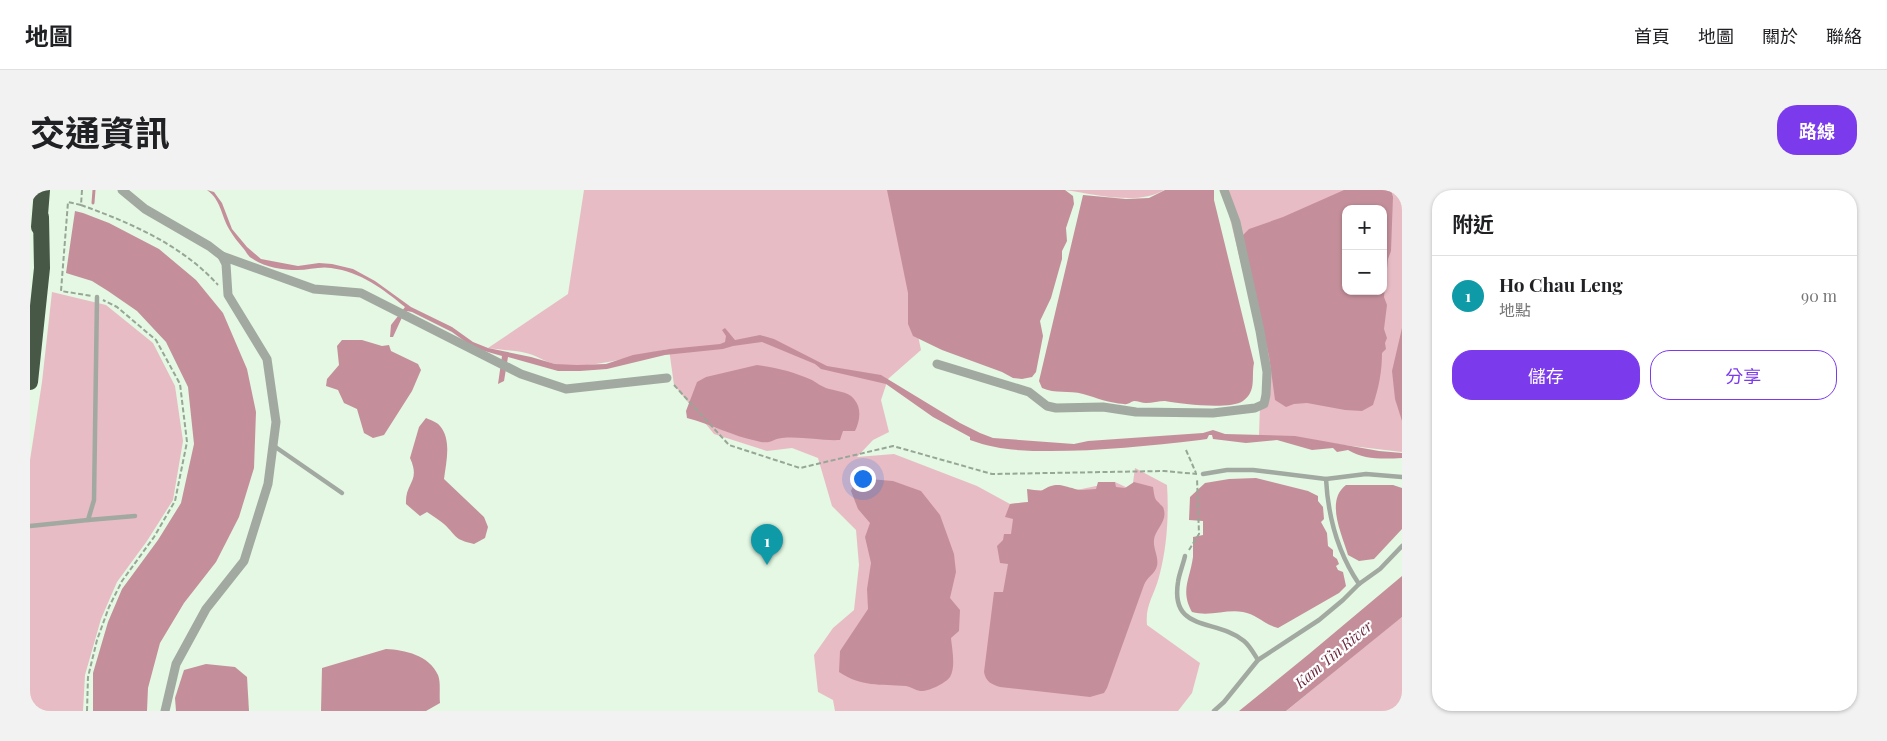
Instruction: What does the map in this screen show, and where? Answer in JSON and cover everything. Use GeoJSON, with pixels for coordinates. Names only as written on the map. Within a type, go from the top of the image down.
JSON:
{"type":"FeatureCollection","features":[{"type":"Feature","properties":{"kind":"highway"},"geometry":{"type":"LineString","coordinates":[[30,274],[40,217],[42,190]]}},
{"type":"Feature","properties":{"kind":"highway"},"geometry":{"type":"LineString","coordinates":[[30,382],[42,268],[40,217]]}},
{"type":"Feature","properties":{"kind":"street"},"geometry":{"type":"LineString","coordinates":[[122,190],[145,209],[209,246],[222,256],[314,289],[361,292],[521,374],[566,389],[667,378]]}},
{"type":"Feature","properties":{"kind":"street"},"geometry":{"type":"LineString","coordinates":[[937,364],[1029,392],[1047,406],[1056,408],[1102,407],[1136,412],[1213,413],[1255,408],[1264,404],[1267,372],[1260,330],[1236,222],[1224,190]]}},
{"type":"Feature","properties":{"kind":"street"},"geometry":{"type":"LineString","coordinates":[[165,711],[176,664],[206,609],[244,561],[268,484],[276,422],[267,359],[228,295],[226,264],[222,256]]}},
{"type":"Feature","properties":{"kind":"lane"},"geometry":{"type":"LineString","coordinates":[[88,520],[94,500],[97,297]]}},
{"type":"Feature","properties":{"kind":"lane"},"geometry":{"type":"LineString","coordinates":[[273,445],[342,493]]}},
{"type":"Feature","properties":{"kind":"lane"},"geometry":{"type":"LineString","coordinates":[[1203,474],[1227,470],[1253,470],[1326,478],[1366,474],[1402,477]]}},
{"type":"Feature","properties":{"kind":"lane"},"geometry":{"type":"LineString","coordinates":[[1326,478],[1327,498],[1339,546],[1349,569],[1359,584]]}},
{"type":"Feature","properties":{"kind":"lane"},"geometry":{"type":"LineString","coordinates":[[30,526],[135,516]]}},
{"type":"Feature","properties":{"kind":"lane"},"geometry":{"type":"LineString","coordinates":[[1214,711],[1224,702],[1258,660],[1319,620],[1359,584],[1380,569],[1402,546]]}},
{"type":"Feature","properties":{"kind":"lane"},"geometry":{"type":"LineString","coordinates":[[1185,556],[1178,583],[1178,602],[1182,614],[1192,621],[1212,625],[1244,641],[1258,660]]}},
{"type":"Feature","properties":{"kind":"path"},"geometry":{"type":"LineString","coordinates":[[81,205],[82,190]]}},
{"type":"Feature","properties":{"kind":"path"},"geometry":{"type":"LineString","coordinates":[[87,711],[88,677],[97,640],[109,607],[122,580],[154,537],[175,501],[186,442],[180,384],[156,340],[117,308],[97,297],[61,291],[68,202],[126,222],[162,241],[189,258],[210,275],[228,295]]}},
{"type":"Feature","properties":{"kind":"path"},"geometry":{"type":"LineString","coordinates":[[667,378],[729,445],[800,468],[893,446],[992,474],[1164,471],[1203,474]]}},
{"type":"Feature","properties":{"kind":"path"},"geometry":{"type":"LineString","coordinates":[[1185,556],[1200,534],[1196,474],[1186,450]]}},
{"type":"Feature","properties":{"kind":"shaded area"},"geometry":{"type":"Polygon","coordinates":[[[584,190],[888,190],[921,350],[888,379],[881,400],[889,432],[873,440],[857,457],[894,454],[977,486],[1010,504],[1028,502],[1033,490],[1077,490],[1115,482],[1132,490],[1135,468],[1167,485],[1166,543],[1159,577],[1147,612],[1147,625],[1200,663],[1192,693],[1178,711],[835,711],[833,700],[818,692],[814,655],[833,628],[854,610],[859,565],[856,530],[832,506],[818,458],[792,448],[767,451],[714,434],[674,385],[669,349],[597,364],[568,366],[551,363],[526,353],[488,348],[568,294],[584,190]]]}},
{"type":"Feature","properties":{"kind":"shaded area"},"geometry":{"type":"Polygon","coordinates":[[[1065,190],[1164,190],[1142,197],[1116,198],[1065,190]]]}},
{"type":"Feature","properties":{"kind":"shaded area"},"geometry":{"type":"Polygon","coordinates":[[[1223,190],[1402,190],[1402,452],[1259,435],[1260,406],[1266,366],[1223,190]]]}},
{"type":"Feature","properties":{"kind":"shaded area"},"geometry":{"type":"Polygon","coordinates":[[[52,292],[106,305],[153,343],[175,386],[183,441],[173,500],[147,541],[117,582],[101,619],[85,675],[83,711],[30,711],[30,460],[42,382],[52,292]]]}},
{"type":"Feature","properties":{"kind":"shaded area"},"geometry":{"type":"Polygon","coordinates":[[[1402,617],[1402,711],[1286,711],[1394,623],[1402,617]]]}},
{"type":"Feature","properties":{"kind":"water"},"geometry":{"type":"Polygon","coordinates":[[[207,190],[214,192],[222,203],[232,229],[247,247],[261,259],[298,266],[319,263],[353,269],[375,281],[411,307],[452,327],[473,342],[488,348],[555,364],[606,364],[633,355],[720,344],[725,342],[726,336],[722,330],[725,328],[735,340],[760,335],[774,339],[827,366],[881,375],[960,423],[993,438],[1074,444],[1088,441],[1203,433],[1213,430],[1225,434],[1295,436],[1379,451],[1402,453],[1402,458],[1381,459],[1367,457],[1348,450],[1337,452],[1333,448],[1312,450],[1277,440],[1246,443],[1213,439],[1212,435],[1209,435],[1207,439],[1200,440],[1106,449],[1040,451],[1000,448],[970,440],[970,437],[933,417],[886,384],[821,369],[815,364],[762,342],[723,349],[665,355],[607,369],[580,371],[558,371],[508,357],[504,381],[498,384],[502,356],[474,348],[452,332],[412,312],[407,311],[404,313],[393,337],[390,337],[391,325],[405,307],[362,277],[342,270],[327,268],[280,269],[251,258],[231,232],[218,203],[207,190]]]}},
{"type":"Feature","properties":{"kind":"water"},"geometry":{"type":"Polygon","coordinates":[[[887,190],[1065,190],[1073,196],[1074,204],[1066,228],[1067,241],[1062,251],[1062,259],[1051,298],[1040,321],[1043,336],[1036,372],[1032,377],[1013,378],[1002,372],[942,350],[913,336],[908,324],[908,293],[887,190]]]}},
{"type":"Feature","properties":{"kind":"water"},"geometry":{"type":"Polygon","coordinates":[[[1165,190],[1214,190],[1214,200],[1254,363],[1253,383],[1250,393],[1243,401],[1237,404],[1217,406],[1165,401],[1146,403],[1134,401],[1125,404],[1078,393],[1052,391],[1042,388],[1039,381],[1083,195],[1126,199],[1149,198],[1165,190]]]}},
{"type":"Feature","properties":{"kind":"water"},"geometry":{"type":"Polygon","coordinates":[[[1344,190],[1391,190],[1393,197],[1391,251],[1387,268],[1387,205],[1342,205],[1342,295],[1384,295],[1387,305],[1384,329],[1387,338],[1385,343],[1386,349],[1382,353],[1380,379],[1373,405],[1362,411],[1307,403],[1286,407],[1275,400],[1269,356],[1242,240],[1243,235],[1249,229],[1283,217],[1344,190]]]}},
{"type":"Feature","properties":{"kind":"water"},"geometry":{"type":"Polygon","coordinates":[[[75,211],[109,223],[159,249],[196,280],[223,313],[247,369],[256,412],[254,468],[239,517],[216,562],[184,603],[160,643],[148,688],[147,711],[93,711],[93,673],[108,622],[122,589],[158,540],[181,503],[194,444],[188,387],[166,342],[137,311],[92,281],[66,273],[75,211]]]}},
{"type":"Feature","properties":{"kind":"water"},"geometry":{"type":"Polygon","coordinates":[[[1402,328],[1402,421],[1395,399],[1392,371],[1402,328]]]}},
{"type":"Feature","properties":{"kind":"water"},"geometry":{"type":"Polygon","coordinates":[[[342,340],[362,340],[382,346],[389,345],[391,351],[418,364],[421,370],[412,391],[384,435],[373,438],[364,433],[357,409],[344,403],[338,390],[326,386],[327,379],[339,365],[337,346],[342,340]]]}},
{"type":"Feature","properties":{"kind":"water"},"geometry":{"type":"Polygon","coordinates":[[[757,365],[792,372],[826,388],[851,396],[857,403],[859,410],[859,419],[855,431],[843,431],[840,440],[789,438],[766,442],[739,436],[687,418],[686,411],[697,382],[706,377],[757,365]]]}},
{"type":"Feature","properties":{"kind":"water"},"geometry":{"type":"Polygon","coordinates":[[[426,418],[439,425],[446,438],[447,459],[444,479],[484,517],[488,527],[485,538],[474,544],[456,537],[444,524],[427,512],[420,516],[406,504],[406,497],[414,472],[410,458],[419,427],[426,418]]]}},
{"type":"Feature","properties":{"kind":"water"},"geometry":{"type":"Polygon","coordinates":[[[857,478],[893,481],[921,491],[940,515],[954,554],[956,572],[950,598],[960,610],[959,631],[951,638],[953,653],[952,673],[945,682],[932,689],[920,691],[906,686],[879,685],[855,680],[839,672],[840,651],[868,609],[867,589],[871,563],[865,537],[870,523],[858,509],[851,491],[857,478]]]}},
{"type":"Feature","properties":{"kind":"water"},"geometry":{"type":"Polygon","coordinates":[[[1256,478],[1308,491],[1318,496],[1318,501],[1323,507],[1324,519],[1321,522],[1327,533],[1328,546],[1333,550],[1333,556],[1337,559],[1339,564],[1336,566],[1338,570],[1343,572],[1346,586],[1339,593],[1278,628],[1243,612],[1230,611],[1205,614],[1192,612],[1188,605],[1186,591],[1193,557],[1193,537],[1203,535],[1203,521],[1189,520],[1190,497],[1205,483],[1229,479],[1256,478]]]}},
{"type":"Feature","properties":{"kind":"water"},"geometry":{"type":"Polygon","coordinates":[[[1098,482],[1115,482],[1116,487],[1125,488],[1134,482],[1153,487],[1155,498],[1163,507],[1164,512],[1163,521],[1154,540],[1157,566],[1144,585],[1107,688],[1104,693],[1090,697],[1000,687],[992,684],[986,678],[984,672],[994,592],[1003,592],[1008,564],[1000,563],[997,546],[1003,540],[1004,534],[1011,534],[1013,519],[1005,517],[1010,504],[1028,502],[1027,489],[1041,491],[1058,485],[1080,490],[1096,489],[1098,482]]]}},
{"type":"Feature","properties":{"kind":"water"},"geometry":{"type":"Polygon","coordinates":[[[1346,485],[1393,485],[1402,488],[1402,529],[1374,559],[1359,561],[1348,555],[1339,528],[1336,509],[1340,492],[1346,485]]]}},
{"type":"Feature","properties":{"kind":"water","name":"Kam Tin River"},"geometry":{"type":"Polygon","coordinates":[[[1402,576],[1402,617],[1286,711],[1239,711],[1309,654],[1402,576]]]}},
{"type":"Feature","properties":{"kind":"water"},"geometry":{"type":"Polygon","coordinates":[[[386,649],[416,655],[423,658],[434,668],[439,678],[440,703],[426,711],[321,711],[322,668],[386,649]]]}},
{"type":"Feature","properties":{"kind":"water"},"geometry":{"type":"Polygon","coordinates":[[[206,664],[235,667],[247,677],[249,711],[176,711],[175,698],[184,670],[206,664]]]}},
{"type":"Feature","properties":{"kind":"waterway"},"geometry":{"type":"LineString","coordinates":[[93,203],[94,190]]}},
{"type":"Feature","properties":{"kind":"place","name":"Ho Chau Leng"},"geometry":{"type":"Point","coordinates":[767,565]}}]}
